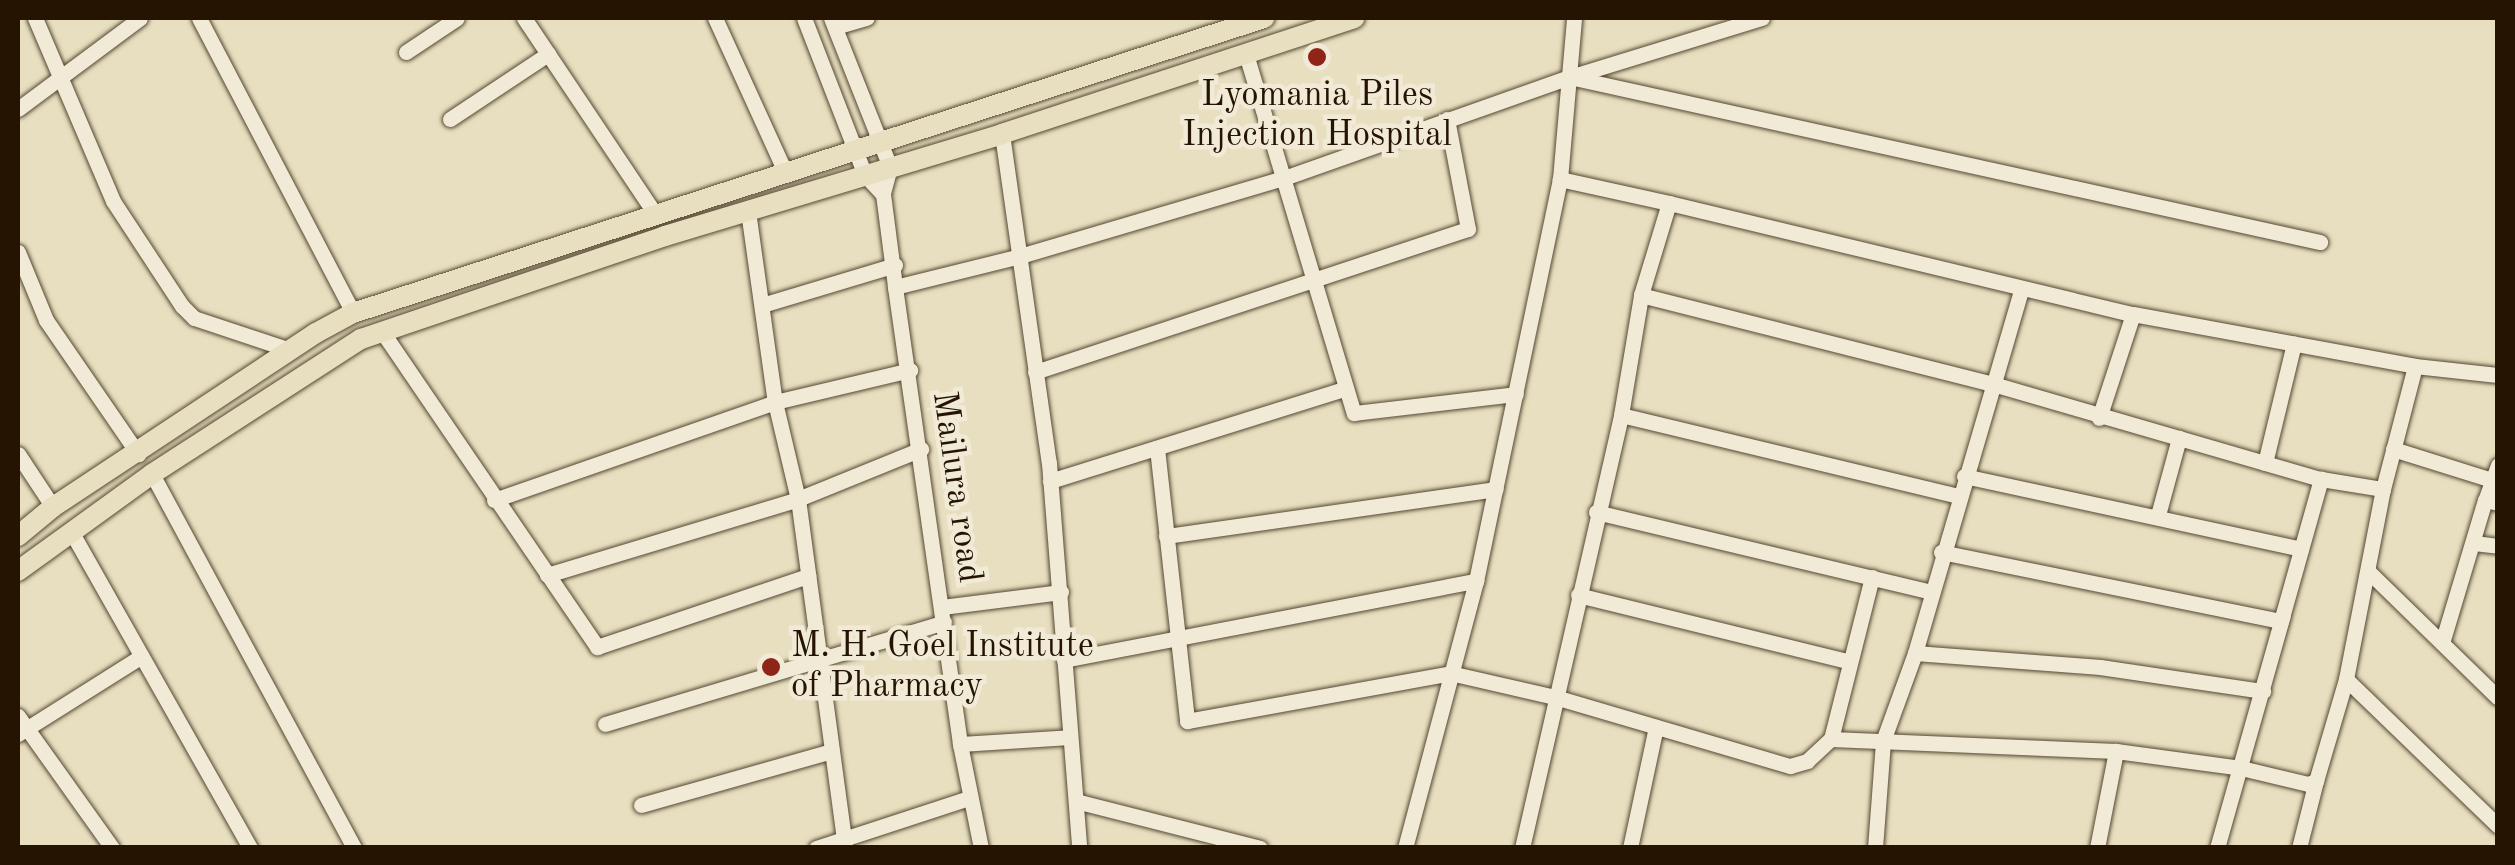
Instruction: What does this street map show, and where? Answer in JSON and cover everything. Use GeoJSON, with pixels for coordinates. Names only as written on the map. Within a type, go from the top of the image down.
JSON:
{"type":"FeatureCollection","features":[{"type":"Feature","properties":{"kind":"main road"},"geometry":{"type":"LineString","coordinates":[[18,536],[53,506],[138,454],[290,350],[354,314],[1264,18]]}},
{"type":"Feature","properties":{"kind":"main road"},"geometry":{"type":"LineString","coordinates":[[18,571],[152,474],[345,348],[382,330],[1354,18]]}},
{"type":"Feature","properties":{"kind":"street"},"geometry":{"type":"LineString","coordinates":[[34,18],[113,201],[182,306],[194,318],[290,350]]}},
{"type":"Feature","properties":{"kind":"street"},"geometry":{"type":"LineString","coordinates":[[112,18],[120,32]]}},
{"type":"Feature","properties":{"kind":"street"},"geometry":{"type":"LineString","coordinates":[[18,109],[140,18]]}},
{"type":"Feature","properties":{"kind":"street"},"geometry":{"type":"LineString","coordinates":[[199,18],[354,314]]}},
{"type":"Feature","properties":{"kind":"street"},"geometry":{"type":"LineString","coordinates":[[406,52],[457,18]]}},
{"type":"Feature","properties":{"kind":"street"},"geometry":{"type":"LineString","coordinates":[[524,18],[655,214]]}},
{"type":"Feature","properties":{"kind":"street"},"geometry":{"type":"LineString","coordinates":[[715,18],[786,174]]}},
{"type":"Feature","properties":{"kind":"street"},"geometry":{"type":"LineString","coordinates":[[804,18],[865,175],[883,194]]}},
{"type":"Feature","properties":{"kind":"street"},"geometry":{"type":"LineString","coordinates":[[867,18],[833,22],[890,167],[883,194]]}},
{"type":"Feature","properties":{"kind":"street"},"geometry":{"type":"LineString","coordinates":[[1405,848],[1476,581],[1560,179],[1574,18]]}},
{"type":"Feature","properties":{"kind":"street"},"geometry":{"type":"LineString","coordinates":[[895,288],[1020,256],[1284,178],[1447,118],[1762,18]]}},
{"type":"Feature","properties":{"kind":"street"},"geometry":{"type":"LineString","coordinates":[[450,119],[548,54]]}},
{"type":"Feature","properties":{"kind":"street"},"geometry":{"type":"LineString","coordinates":[[1246,54],[1354,414],[1516,394]]}},
{"type":"Feature","properties":{"kind":"street"},"geometry":{"type":"LineString","coordinates":[[1570,77],[2320,242]]}},
{"type":"Feature","properties":{"kind":"street"},"geometry":{"type":"LineString","coordinates":[[1035,372],[1469,228],[1447,118]]}},
{"type":"Feature","properties":{"kind":"street"},"geometry":{"type":"LineString","coordinates":[[1002,134],[1050,481],[1079,848]]}},
{"type":"Feature","properties":{"kind":"street"},"geometry":{"type":"LineString","coordinates":[[1560,179],[2133,314],[2415,366],[2498,375]]}},
{"type":"Feature","properties":{"kind":"street","name":"Mailura road"},"geometry":{"type":"LineString","coordinates":[[883,194],[960,744],[981,848]]}},
{"type":"Feature","properties":{"kind":"street"},"geometry":{"type":"LineString","coordinates":[[1522,848],[1621,416],[1641,295],[1670,203]]}},
{"type":"Feature","properties":{"kind":"street"},"geometry":{"type":"LineString","coordinates":[[748,211],[775,402],[798,499],[845,844]]}},
{"type":"Feature","properties":{"kind":"street"},"geometry":{"type":"LineString","coordinates":[[18,252],[46,320],[138,454]]}},
{"type":"Feature","properties":{"kind":"street"},"geometry":{"type":"LineString","coordinates":[[762,305],[894,265]]}},
{"type":"Feature","properties":{"kind":"street"},"geometry":{"type":"LineString","coordinates":[[1892,848],[1875,847],[1883,741],[1915,653],[1941,552],[2021,290]]}},
{"type":"Feature","properties":{"kind":"street"},"geometry":{"type":"LineString","coordinates":[[1641,295],[1993,384],[2321,480],[2383,489]]}},
{"type":"Feature","properties":{"kind":"street"},"geometry":{"type":"LineString","coordinates":[[2099,418],[2133,314]]}},
{"type":"Feature","properties":{"kind":"street"},"geometry":{"type":"LineString","coordinates":[[382,330],[597,648],[808,576]]}},
{"type":"Feature","properties":{"kind":"street"},"geometry":{"type":"LineString","coordinates":[[2265,463],[2294,343]]}},
{"type":"Feature","properties":{"kind":"street"},"geometry":{"type":"LineString","coordinates":[[2299,848],[2346,679],[2383,489],[2415,366]]}},
{"type":"Feature","properties":{"kind":"street"},"geometry":{"type":"LineString","coordinates":[[494,500],[775,402],[910,370]]}},
{"type":"Feature","properties":{"kind":"street"},"geometry":{"type":"LineString","coordinates":[[1050,481],[1346,388]]}},
{"type":"Feature","properties":{"kind":"street"},"geometry":{"type":"LineString","coordinates":[[1621,416],[1958,496]]}},
{"type":"Feature","properties":{"kind":"street"},"geometry":{"type":"LineString","coordinates":[[2158,515],[2179,438]]}},
{"type":"Feature","properties":{"kind":"street"},"geometry":{"type":"LineString","coordinates":[[548,575],[798,499],[921,448]]}},
{"type":"Feature","properties":{"kind":"street"},"geometry":{"type":"LineString","coordinates":[[1157,448],[1188,721],[1450,673],[1556,697],[1790,766],[1807,761],[1831,739],[1872,577]]}},
{"type":"Feature","properties":{"kind":"street"},"geometry":{"type":"LineString","coordinates":[[2393,449],[2495,473],[2491,502],[2474,542],[2442,644]]}},
{"type":"Feature","properties":{"kind":"street"},"geometry":{"type":"LineString","coordinates":[[18,454],[53,506]]}},
{"type":"Feature","properties":{"kind":"street"},"geometry":{"type":"LineString","coordinates":[[152,474],[354,848]]}},
{"type":"Feature","properties":{"kind":"street"},"geometry":{"type":"LineString","coordinates":[[1964,476],[2301,548]]}},
{"type":"Feature","properties":{"kind":"street"},"geometry":{"type":"LineString","coordinates":[[2217,848],[2321,480]]}},
{"type":"Feature","properties":{"kind":"street"},"geometry":{"type":"LineString","coordinates":[[1166,536],[1496,489]]}},
{"type":"Feature","properties":{"kind":"street"},"geometry":{"type":"LineString","coordinates":[[1596,512],[1930,592]]}},
{"type":"Feature","properties":{"kind":"street"},"geometry":{"type":"LineString","coordinates":[[72,533],[250,848]]}},
{"type":"Feature","properties":{"kind":"street"},"geometry":{"type":"LineString","coordinates":[[2474,542],[2498,546]]}},
{"type":"Feature","properties":{"kind":"street"},"geometry":{"type":"LineString","coordinates":[[1941,552],[2281,622],[2283,615]]}},
{"type":"Feature","properties":{"kind":"street"},"geometry":{"type":"LineString","coordinates":[[2369,572],[2498,698]]}},
{"type":"Feature","properties":{"kind":"street"},"geometry":{"type":"LineString","coordinates":[[1064,660],[1476,581]]}},
{"type":"Feature","properties":{"kind":"street"},"geometry":{"type":"LineString","coordinates":[[606,724],[819,659],[943,614],[1061,592]]}},
{"type":"Feature","properties":{"kind":"street"},"geometry":{"type":"LineString","coordinates":[[1578,596],[1850,662]]}},
{"type":"Feature","properties":{"kind":"street"},"geometry":{"type":"LineString","coordinates":[[1915,653],[2100,667],[2263,691]]}},
{"type":"Feature","properties":{"kind":"street"},"geometry":{"type":"LineString","coordinates":[[112,848],[20,726],[142,656]]}},
{"type":"Feature","properties":{"kind":"street"},"geometry":{"type":"LineString","coordinates":[[2346,679],[2498,826]]}},
{"type":"Feature","properties":{"kind":"street"},"geometry":{"type":"LineString","coordinates":[[1630,848],[1656,727]]}},
{"type":"Feature","properties":{"kind":"street"},"geometry":{"type":"LineString","coordinates":[[960,744],[1070,736]]}},
{"type":"Feature","properties":{"kind":"street"},"geometry":{"type":"LineString","coordinates":[[1831,739],[2116,752],[2241,768],[2308,784],[2316,781]]}},
{"type":"Feature","properties":{"kind":"street"},"geometry":{"type":"LineString","coordinates":[[640,805],[832,752]]}},
{"type":"Feature","properties":{"kind":"street"},"geometry":{"type":"LineString","coordinates":[[2097,848],[2116,752]]}},
{"type":"Feature","properties":{"kind":"street"},"geometry":{"type":"LineString","coordinates":[[816,848],[845,844],[969,798]]}},
{"type":"Feature","properties":{"kind":"street"},"geometry":{"type":"LineString","coordinates":[[1076,801],[1260,848]]}},
{"type":"Feature","properties":{"kind":"place","name":"Lyomania Piles Injection Hospital"},"geometry":{"type":"Point","coordinates":[1317,57]}},
{"type":"Feature","properties":{"kind":"place","name":"M. H. Goel Institute of Pharmacy"},"geometry":{"type":"Point","coordinates":[771,667]}}]}
